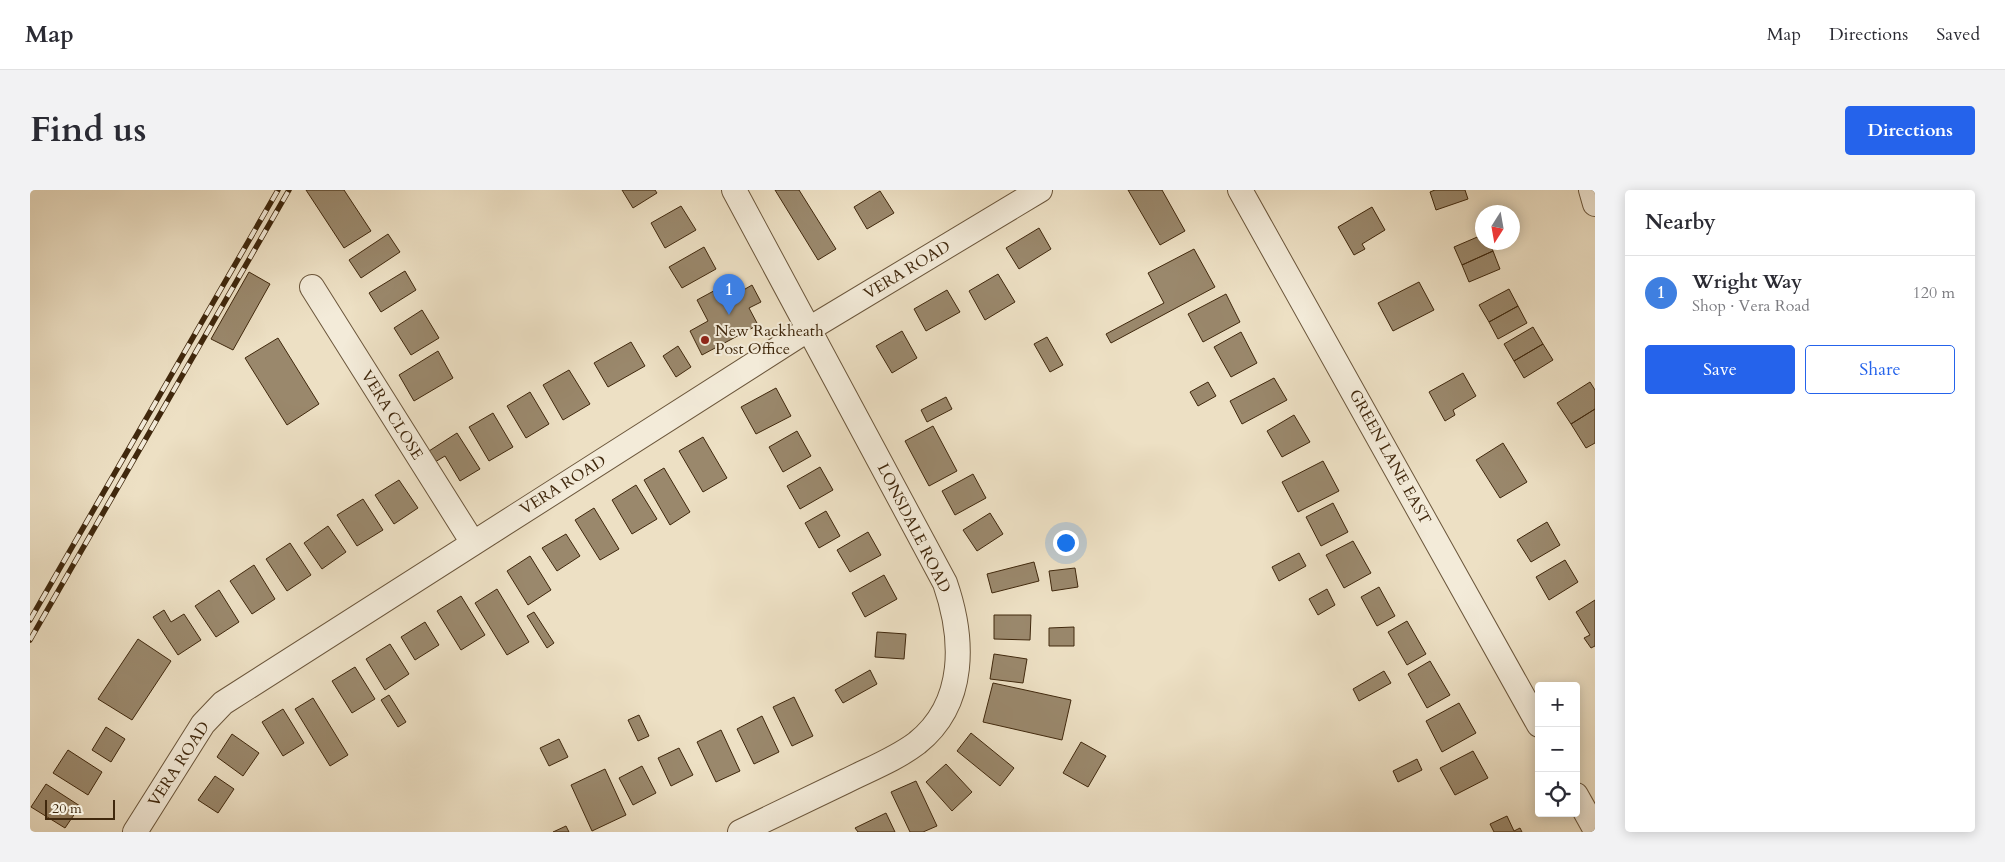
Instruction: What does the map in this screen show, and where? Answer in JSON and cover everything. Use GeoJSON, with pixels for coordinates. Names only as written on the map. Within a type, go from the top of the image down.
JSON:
{"type":"FeatureCollection","features":[{"type":"Feature","properties":{"kind":"street","name":"LONSDALE ROAD"},"geometry":{"type":"LineString","coordinates":[[734,190],[945,583],[954,610],[958,635],[958,672],[950,700],[937,722],[917,743],[891,759],[740,832]]}},
{"type":"Feature","properties":{"kind":"street","name":"VERA ROAD"},"geometry":{"type":"LineString","coordinates":[[134,832],[203,724],[224,703],[473,542],[809,329],[1040,190]]}},
{"type":"Feature","properties":{"kind":"street","name":"GREEN LANE EAST"},"geometry":{"type":"LineString","coordinates":[[1240,190],[1535,718]]}},
{"type":"Feature","properties":{"kind":"street"},"geometry":{"type":"LineString","coordinates":[[1591,190],[1595,204]]}},
{"type":"Feature","properties":{"kind":"street","name":"VERA CLOSE"},"geometry":{"type":"LineString","coordinates":[[312,288],[473,542]]}},
{"type":"Feature","properties":{"kind":"street"},"geometry":{"type":"LineString","coordinates":[[1580,802],[1595,830]]}},
{"type":"Feature","properties":{"kind":"building"},"geometry":{"type":"Polygon","coordinates":[[[306,190],[344,190],[371,231],[344,248],[306,190]]]}},
{"type":"Feature","properties":{"kind":"building"},"geometry":{"type":"Polygon","coordinates":[[[622,190],[655,190],[657,193],[633,208],[622,190]]]}},
{"type":"Feature","properties":{"kind":"building"},"geometry":{"type":"Polygon","coordinates":[[[775,190],[799,190],[836,249],[818,260],[775,190]]]}},
{"type":"Feature","properties":{"kind":"building"},"geometry":{"type":"Polygon","coordinates":[[[1128,190],[1162,190],[1185,231],[1160,245],[1128,190]]]}},
{"type":"Feature","properties":{"kind":"building"},"geometry":{"type":"Polygon","coordinates":[[[1435,190],[1465,190],[1468,199],[1436,210],[1430,192],[1435,190]]]}},
{"type":"Feature","properties":{"kind":"building"},"geometry":{"type":"Polygon","coordinates":[[[880,191],[894,213],[867,229],[854,207],[880,191]]]}},
{"type":"Feature","properties":{"kind":"building"},"geometry":{"type":"Polygon","coordinates":[[[681,206],[696,230],[665,248],[651,223],[681,206]]]}},
{"type":"Feature","properties":{"kind":"building"},"geometry":{"type":"Polygon","coordinates":[[[1372,207],[1385,230],[1362,244],[1365,249],[1354,255],[1338,227],[1372,207]]]}},
{"type":"Feature","properties":{"kind":"building"},"geometry":{"type":"Polygon","coordinates":[[[1039,228],[1051,249],[1019,269],[1006,248],[1039,228]]]}},
{"type":"Feature","properties":{"kind":"building"},"geometry":{"type":"Polygon","coordinates":[[[388,234],[400,252],[361,278],[349,260],[388,234]]]}},
{"type":"Feature","properties":{"kind":"building"},"geometry":{"type":"Polygon","coordinates":[[[1475,238],[1475,250],[1493,251],[1462,265],[1454,247],[1475,238]]]}},
{"type":"Feature","properties":{"kind":"building"},"geometry":{"type":"Polygon","coordinates":[[[704,247],[716,269],[682,288],[669,267],[704,247]]]}},
{"type":"Feature","properties":{"kind":"building"},"geometry":{"type":"Polygon","coordinates":[[[1194,249],[1215,287],[1111,343],[1106,334],[1164,303],[1148,273],[1194,249]]]}},
{"type":"Feature","properties":{"kind":"building"},"geometry":{"type":"Polygon","coordinates":[[[1493,251],[1500,269],[1469,282],[1462,265],[1493,251]]]}},
{"type":"Feature","properties":{"kind":"building"},"geometry":{"type":"Polygon","coordinates":[[[405,271],[416,290],[381,312],[369,293],[405,271]]]}},
{"type":"Feature","properties":{"kind":"building"},"geometry":{"type":"Polygon","coordinates":[[[249,272],[270,284],[233,350],[211,339],[249,272]]]}},
{"type":"Feature","properties":{"kind":"building"},"geometry":{"type":"Polygon","coordinates":[[[998,274],[1015,302],[985,320],[969,291],[998,274]]]}},
{"type":"Feature","properties":{"kind":"building"},"geometry":{"type":"Polygon","coordinates":[[[734,280],[740,292],[752,285],[761,302],[749,308],[758,325],[702,355],[690,331],[708,321],[697,300],[734,280]]]}},
{"type":"Feature","properties":{"kind":"building"},"geometry":{"type":"Polygon","coordinates":[[[1419,282],[1434,310],[1393,331],[1378,303],[1419,282]]]}},
{"type":"Feature","properties":{"kind":"building"},"geometry":{"type":"Polygon","coordinates":[[[1509,289],[1518,306],[1489,322],[1479,305],[1509,289]]]}},
{"type":"Feature","properties":{"kind":"building"},"geometry":{"type":"Polygon","coordinates":[[[947,290],[960,312],[926,331],[914,309],[947,290]]]}},
{"type":"Feature","properties":{"kind":"building"},"geometry":{"type":"Polygon","coordinates":[[[1226,294],[1240,322],[1203,342],[1188,314],[1226,294]]]}},
{"type":"Feature","properties":{"kind":"building"},"geometry":{"type":"Polygon","coordinates":[[[1518,306],[1527,323],[1498,339],[1489,322],[1518,306]]]}},
{"type":"Feature","properties":{"kind":"building"},"geometry":{"type":"Polygon","coordinates":[[[422,310],[439,338],[411,355],[394,328],[422,310]]]}},
{"type":"Feature","properties":{"kind":"building"},"geometry":{"type":"Polygon","coordinates":[[[1533,327],[1543,344],[1514,361],[1504,344],[1533,327]]]}},
{"type":"Feature","properties":{"kind":"building"},"geometry":{"type":"Polygon","coordinates":[[[902,331],[917,358],[892,373],[876,346],[902,331]]]}},
{"type":"Feature","properties":{"kind":"building"},"geometry":{"type":"Polygon","coordinates":[[[1241,332],[1257,363],[1231,377],[1214,347],[1241,332]]]}},
{"type":"Feature","properties":{"kind":"building"},"geometry":{"type":"Polygon","coordinates":[[[1047,337],[1063,365],[1050,372],[1034,344],[1047,337]]]}},
{"type":"Feature","properties":{"kind":"building"},"geometry":{"type":"Polygon","coordinates":[[[278,338],[319,404],[287,425],[245,358],[278,338]]]}},
{"type":"Feature","properties":{"kind":"building"},"geometry":{"type":"Polygon","coordinates":[[[631,342],[645,366],[608,387],[594,363],[631,342]]]}},
{"type":"Feature","properties":{"kind":"building"},"geometry":{"type":"Polygon","coordinates":[[[1543,344],[1553,360],[1524,378],[1514,361],[1543,344]]]}},
{"type":"Feature","properties":{"kind":"building"},"geometry":{"type":"Polygon","coordinates":[[[678,346],[691,367],[676,377],[663,356],[678,346]]]}},
{"type":"Feature","properties":{"kind":"building"},"geometry":{"type":"Polygon","coordinates":[[[438,351],[453,378],[414,401],[399,375],[438,351]]]}},
{"type":"Feature","properties":{"kind":"building"},"geometry":{"type":"Polygon","coordinates":[[[569,370],[590,404],[563,420],[543,385],[569,370]]]}},
{"type":"Feature","properties":{"kind":"building"},"geometry":{"type":"Polygon","coordinates":[[[1463,373],[1476,396],[1453,410],[1455,415],[1445,421],[1429,392],[1463,373]]]}},
{"type":"Feature","properties":{"kind":"building"},"geometry":{"type":"Polygon","coordinates":[[[1274,378],[1287,400],[1242,424],[1230,401],[1274,378]]]}},
{"type":"Feature","properties":{"kind":"building"},"geometry":{"type":"Polygon","coordinates":[[[1208,382],[1216,396],[1198,406],[1190,392],[1208,382]]]}},
{"type":"Feature","properties":{"kind":"building"},"geometry":{"type":"Polygon","coordinates":[[[1590,382],[1595,390],[1595,409],[1571,424],[1557,403],[1590,382]]]}},
{"type":"Feature","properties":{"kind":"building"},"geometry":{"type":"Polygon","coordinates":[[[776,388],[791,416],[756,434],[741,407],[776,388]]]}},
{"type":"Feature","properties":{"kind":"building"},"geometry":{"type":"Polygon","coordinates":[[[530,392],[549,424],[526,438],[507,406],[530,392]]]}},
{"type":"Feature","properties":{"kind":"building"},"geometry":{"type":"Polygon","coordinates":[[[946,397],[952,409],[927,422],[921,410],[946,397]]]}},
{"type":"Feature","properties":{"kind":"building"},"geometry":{"type":"Polygon","coordinates":[[[1595,409],[1595,443],[1586,448],[1571,424],[1595,409]]]}},
{"type":"Feature","properties":{"kind":"building"},"geometry":{"type":"Polygon","coordinates":[[[493,413],[513,447],[489,461],[469,427],[493,413]]]}},
{"type":"Feature","properties":{"kind":"building"},"geometry":{"type":"Polygon","coordinates":[[[1294,415],[1310,442],[1282,457],[1267,431],[1294,415]]]}},
{"type":"Feature","properties":{"kind":"building"},"geometry":{"type":"Polygon","coordinates":[[[933,426],[957,471],[929,486],[905,441],[933,426]]]}},
{"type":"Feature","properties":{"kind":"building"},"geometry":{"type":"Polygon","coordinates":[[[797,431],[811,456],[783,472],[769,447],[797,431]]]}},
{"type":"Feature","properties":{"kind":"building"},"geometry":{"type":"Polygon","coordinates":[[[457,433],[480,469],[460,481],[445,456],[435,462],[429,451],[457,433]]]}},
{"type":"Feature","properties":{"kind":"building"},"geometry":{"type":"Polygon","coordinates":[[[703,437],[727,478],[703,492],[679,451],[703,437]]]}},
{"type":"Feature","properties":{"kind":"building"},"geometry":{"type":"Polygon","coordinates":[[[1503,443],[1527,482],[1500,498],[1476,460],[1503,443]]]}},
{"type":"Feature","properties":{"kind":"building"},"geometry":{"type":"Polygon","coordinates":[[[1323,461],[1339,491],[1298,512],[1282,482],[1323,461]]]}},
{"type":"Feature","properties":{"kind":"building"},"geometry":{"type":"Polygon","coordinates":[[[820,467],[833,490],[800,509],[787,486],[820,467]]]}},
{"type":"Feature","properties":{"kind":"building"},"geometry":{"type":"Polygon","coordinates":[[[664,468],[690,512],[670,525],[644,480],[664,468]]]}},
{"type":"Feature","properties":{"kind":"building"},"geometry":{"type":"Polygon","coordinates":[[[973,474],[986,498],[955,515],[942,491],[973,474]]]}},
{"type":"Feature","properties":{"kind":"building"},"geometry":{"type":"Polygon","coordinates":[[[399,480],[418,508],[394,524],[375,495],[399,480]]]}},
{"type":"Feature","properties":{"kind":"building"},"geometry":{"type":"Polygon","coordinates":[[[636,485],[657,519],[632,534],[612,500],[636,485]]]}},
{"type":"Feature","properties":{"kind":"building"},"geometry":{"type":"Polygon","coordinates":[[[363,499],[383,530],[357,546],[337,515],[363,499]]]}},
{"type":"Feature","properties":{"kind":"building"},"geometry":{"type":"Polygon","coordinates":[[[1333,503],[1348,532],[1321,546],[1306,517],[1333,503]]]}},
{"type":"Feature","properties":{"kind":"building"},"geometry":{"type":"Polygon","coordinates":[[[594,508],[619,549],[600,560],[575,520],[594,508]]]}},
{"type":"Feature","properties":{"kind":"building"},"geometry":{"type":"Polygon","coordinates":[[[826,511],[840,536],[819,548],[805,523],[826,511]]]}},
{"type":"Feature","properties":{"kind":"building"},"geometry":{"type":"Polygon","coordinates":[[[990,513],[1003,534],[977,551],[963,530],[990,513]]]}},
{"type":"Feature","properties":{"kind":"building"},"geometry":{"type":"Polygon","coordinates":[[[1547,522],[1560,545],[1531,562],[1517,540],[1547,522]]]}},
{"type":"Feature","properties":{"kind":"building"},"geometry":{"type":"Polygon","coordinates":[[[328,526],[346,552],[322,569],[304,543],[328,526]]]}},
{"type":"Feature","properties":{"kind":"building"},"geometry":{"type":"Polygon","coordinates":[[[868,532],[881,555],[850,572],[837,550],[868,532]]]}},
{"type":"Feature","properties":{"kind":"building"},"geometry":{"type":"Polygon","coordinates":[[[566,534],[580,556],[557,571],[542,548],[566,534]]]}},
{"type":"Feature","properties":{"kind":"building"},"geometry":{"type":"Polygon","coordinates":[[[1353,541],[1371,573],[1344,588],[1326,555],[1353,541]]]}},
{"type":"Feature","properties":{"kind":"building"},"geometry":{"type":"Polygon","coordinates":[[[290,543],[311,575],[287,591],[266,559],[290,543]]]}},
{"type":"Feature","properties":{"kind":"building"},"geometry":{"type":"Polygon","coordinates":[[[1299,553],[1306,566],[1279,581],[1272,567],[1299,553]]]}},
{"type":"Feature","properties":{"kind":"building"},"geometry":{"type":"Polygon","coordinates":[[[530,556],[551,590],[528,605],[507,571],[530,556]]]}},
{"type":"Feature","properties":{"kind":"building"},"geometry":{"type":"Polygon","coordinates":[[[1565,560],[1578,582],[1549,600],[1536,577],[1565,560]]]}},
{"type":"Feature","properties":{"kind":"building"},"geometry":{"type":"Polygon","coordinates":[[[1034,562],[1039,581],[992,593],[987,574],[1034,562]]]}},
{"type":"Feature","properties":{"kind":"building"},"geometry":{"type":"Polygon","coordinates":[[[254,565],[275,599],[252,614],[230,581],[254,565]]]}},
{"type":"Feature","properties":{"kind":"building"},"geometry":{"type":"Polygon","coordinates":[[[1075,568],[1078,587],[1052,591],[1049,571],[1075,568]]]}},
{"type":"Feature","properties":{"kind":"building"},"geometry":{"type":"Polygon","coordinates":[[[884,575],[897,599],[865,617],[852,593],[884,575]]]}},
{"type":"Feature","properties":{"kind":"building"},"geometry":{"type":"Polygon","coordinates":[[[1379,587],[1395,616],[1377,626],[1361,597],[1379,587]]]}},
{"type":"Feature","properties":{"kind":"building"},"geometry":{"type":"Polygon","coordinates":[[[497,589],[529,642],[507,655],[475,603],[497,589]]]}},
{"type":"Feature","properties":{"kind":"building"},"geometry":{"type":"Polygon","coordinates":[[[1327,589],[1335,605],[1318,615],[1309,599],[1327,589]]]}},
{"type":"Feature","properties":{"kind":"building"},"geometry":{"type":"Polygon","coordinates":[[[219,590],[239,622],[216,637],[195,606],[219,590]]]}},
{"type":"Feature","properties":{"kind":"building"},"geometry":{"type":"Polygon","coordinates":[[[461,596],[485,635],[461,650],[437,611],[461,596]]]}},
{"type":"Feature","properties":{"kind":"building"},"geometry":{"type":"Polygon","coordinates":[[[1595,600],[1595,646],[1591,648],[1584,638],[1590,635],[1576,612],[1595,600]]]}},
{"type":"Feature","properties":{"kind":"building"},"geometry":{"type":"Polygon","coordinates":[[[164,610],[171,622],[184,614],[201,640],[178,655],[153,617],[164,610]]]}},
{"type":"Feature","properties":{"kind":"building"},"geometry":{"type":"Polygon","coordinates":[[[534,612],[554,643],[547,648],[527,616],[534,612]]]}},
{"type":"Feature","properties":{"kind":"building"},"geometry":{"type":"Polygon","coordinates":[[[994,615],[1031,615],[1030,640],[994,639],[994,615]]]}},
{"type":"Feature","properties":{"kind":"building"},"geometry":{"type":"Polygon","coordinates":[[[1407,621],[1426,654],[1407,665],[1388,632],[1407,621]]]}},
{"type":"Feature","properties":{"kind":"building"},"geometry":{"type":"Polygon","coordinates":[[[425,622],[439,645],[415,660],[401,637],[425,622]]]}},
{"type":"Feature","properties":{"kind":"building"},"geometry":{"type":"Polygon","coordinates":[[[1074,627],[1074,646],[1049,646],[1049,628],[1074,627]]]}},
{"type":"Feature","properties":{"kind":"building"},"geometry":{"type":"Polygon","coordinates":[[[877,632],[906,634],[904,659],[875,657],[877,632]]]}},
{"type":"Feature","properties":{"kind":"building"},"geometry":{"type":"Polygon","coordinates":[[[138,639],[171,661],[132,720],[98,699],[138,639]]]}},
{"type":"Feature","properties":{"kind":"building"},"geometry":{"type":"Polygon","coordinates":[[[390,644],[409,674],[385,690],[366,659],[390,644]]]}},
{"type":"Feature","properties":{"kind":"building"},"geometry":{"type":"Polygon","coordinates":[[[994,654],[1027,659],[1023,683],[990,679],[994,654]]]}},
{"type":"Feature","properties":{"kind":"building"},"geometry":{"type":"Polygon","coordinates":[[[1430,661],[1450,695],[1427,708],[1408,674],[1430,661]]]}},
{"type":"Feature","properties":{"kind":"building"},"geometry":{"type":"Polygon","coordinates":[[[355,667],[375,699],[352,713],[332,681],[355,667]]]}},
{"type":"Feature","properties":{"kind":"building"},"geometry":{"type":"Polygon","coordinates":[[[870,670],[877,684],[843,703],[835,690],[870,670]]]}},
{"type":"Feature","properties":{"kind":"building"},"geometry":{"type":"Polygon","coordinates":[[[1384,671],[1391,683],[1359,701],[1353,689],[1384,671]]]}},
{"type":"Feature","properties":{"kind":"building"},"geometry":{"type":"Polygon","coordinates":[[[993,683],[1071,700],[1062,740],[983,722],[993,683]]]}},
{"type":"Feature","properties":{"kind":"building"},"geometry":{"type":"Polygon","coordinates":[[[389,695],[406,722],[398,727],[381,700],[389,695]]]}},
{"type":"Feature","properties":{"kind":"building"},"geometry":{"type":"Polygon","coordinates":[[[794,697],[813,736],[792,746],[773,707],[794,697]]]}},
{"type":"Feature","properties":{"kind":"building"},"geometry":{"type":"Polygon","coordinates":[[[313,698],[348,755],[330,766],[295,709],[313,698]]]}},
{"type":"Feature","properties":{"kind":"building"},"geometry":{"type":"Polygon","coordinates":[[[1459,703],[1476,733],[1442,752],[1426,721],[1459,703]]]}},
{"type":"Feature","properties":{"kind":"building"},"geometry":{"type":"Polygon","coordinates":[[[283,709],[304,743],[283,756],[262,722],[283,709]]]}},
{"type":"Feature","properties":{"kind":"building"},"geometry":{"type":"Polygon","coordinates":[[[639,715],[649,736],[638,741],[628,720],[639,715]]]}},
{"type":"Feature","properties":{"kind":"building"},"geometry":{"type":"Polygon","coordinates":[[[762,716],[779,752],[754,764],[737,729],[762,716]]]}},
{"type":"Feature","properties":{"kind":"building"},"geometry":{"type":"Polygon","coordinates":[[[106,727],[125,739],[111,762],[92,750],[106,727]]]}},
{"type":"Feature","properties":{"kind":"building"},"geometry":{"type":"Polygon","coordinates":[[[721,730],[740,771],[716,782],[697,742],[721,730]]]}},
{"type":"Feature","properties":{"kind":"building"},"geometry":{"type":"Polygon","coordinates":[[[971,733],[1014,768],[1000,786],[957,751],[971,733]]]}},
{"type":"Feature","properties":{"kind":"building"},"geometry":{"type":"Polygon","coordinates":[[[232,734],[259,753],[243,776],[217,757],[232,734]]]}},
{"type":"Feature","properties":{"kind":"building"},"geometry":{"type":"Polygon","coordinates":[[[559,739],[568,757],[549,766],[540,748],[559,739]]]}},
{"type":"Feature","properties":{"kind":"building"},"geometry":{"type":"Polygon","coordinates":[[[1081,742],[1106,756],[1088,787],[1063,773],[1081,742]]]}},
{"type":"Feature","properties":{"kind":"building"},"geometry":{"type":"Polygon","coordinates":[[[679,748],[693,775],[671,786],[658,758],[679,748]]]}},
{"type":"Feature","properties":{"kind":"building"},"geometry":{"type":"Polygon","coordinates":[[[68,750],[102,772],[88,795],[53,773],[68,750]]]}},
{"type":"Feature","properties":{"kind":"building"},"geometry":{"type":"Polygon","coordinates":[[[1473,751],[1488,778],[1455,795],[1440,768],[1473,751]]]}},
{"type":"Feature","properties":{"kind":"building"},"geometry":{"type":"Polygon","coordinates":[[[1417,759],[1422,770],[1398,782],[1393,771],[1417,759]]]}},
{"type":"Feature","properties":{"kind":"building"},"geometry":{"type":"Polygon","coordinates":[[[946,764],[972,792],[952,811],[926,782],[946,764]]]}},
{"type":"Feature","properties":{"kind":"building"},"geometry":{"type":"Polygon","coordinates":[[[642,766],[656,793],[633,805],[619,778],[642,766]]]}},
{"type":"Feature","properties":{"kind":"building"},"geometry":{"type":"Polygon","coordinates":[[[605,769],[626,815],[592,831],[571,785],[605,769]]]}},
{"type":"Feature","properties":{"kind":"building"},"geometry":{"type":"Polygon","coordinates":[[[215,776],[234,789],[218,813],[198,800],[215,776]]]}},
{"type":"Feature","properties":{"kind":"building"},"geometry":{"type":"Polygon","coordinates":[[[916,781],[937,826],[923,832],[910,832],[891,792],[916,781]]]}},
{"type":"Feature","properties":{"kind":"building"},"geometry":{"type":"Polygon","coordinates":[[[46,784],[80,806],[65,828],[31,807],[46,784]]]}},
{"type":"Feature","properties":{"kind":"building"},"geometry":{"type":"Polygon","coordinates":[[[886,813],[895,832],[858,832],[855,828],[886,813]]]}},
{"type":"Feature","properties":{"kind":"building"},"geometry":{"type":"Polygon","coordinates":[[[1507,816],[1514,831],[1520,828],[1522,832],[1494,832],[1490,824],[1507,816]]]}},
{"type":"Feature","properties":{"kind":"building"},"geometry":{"type":"Polygon","coordinates":[[[566,826],[569,832],[553,832],[566,826]]]}},
{"type":"Feature","properties":{"kind":"railway"},"geometry":{"type":"LineString","coordinates":[[30,620],[278,190]]}},
{"type":"Feature","properties":{"kind":"railway"},"geometry":{"type":"LineString","coordinates":[[30,640],[289,190]]}},
{"type":"Feature","properties":{"kind":"place","name":"Wright Way"},"geometry":{"type":"Point","coordinates":[729,315]}},
{"type":"Feature","properties":{"kind":"place","name":"New Rackheath Post Office"},"geometry":{"type":"Point","coordinates":[705,340]}}]}
